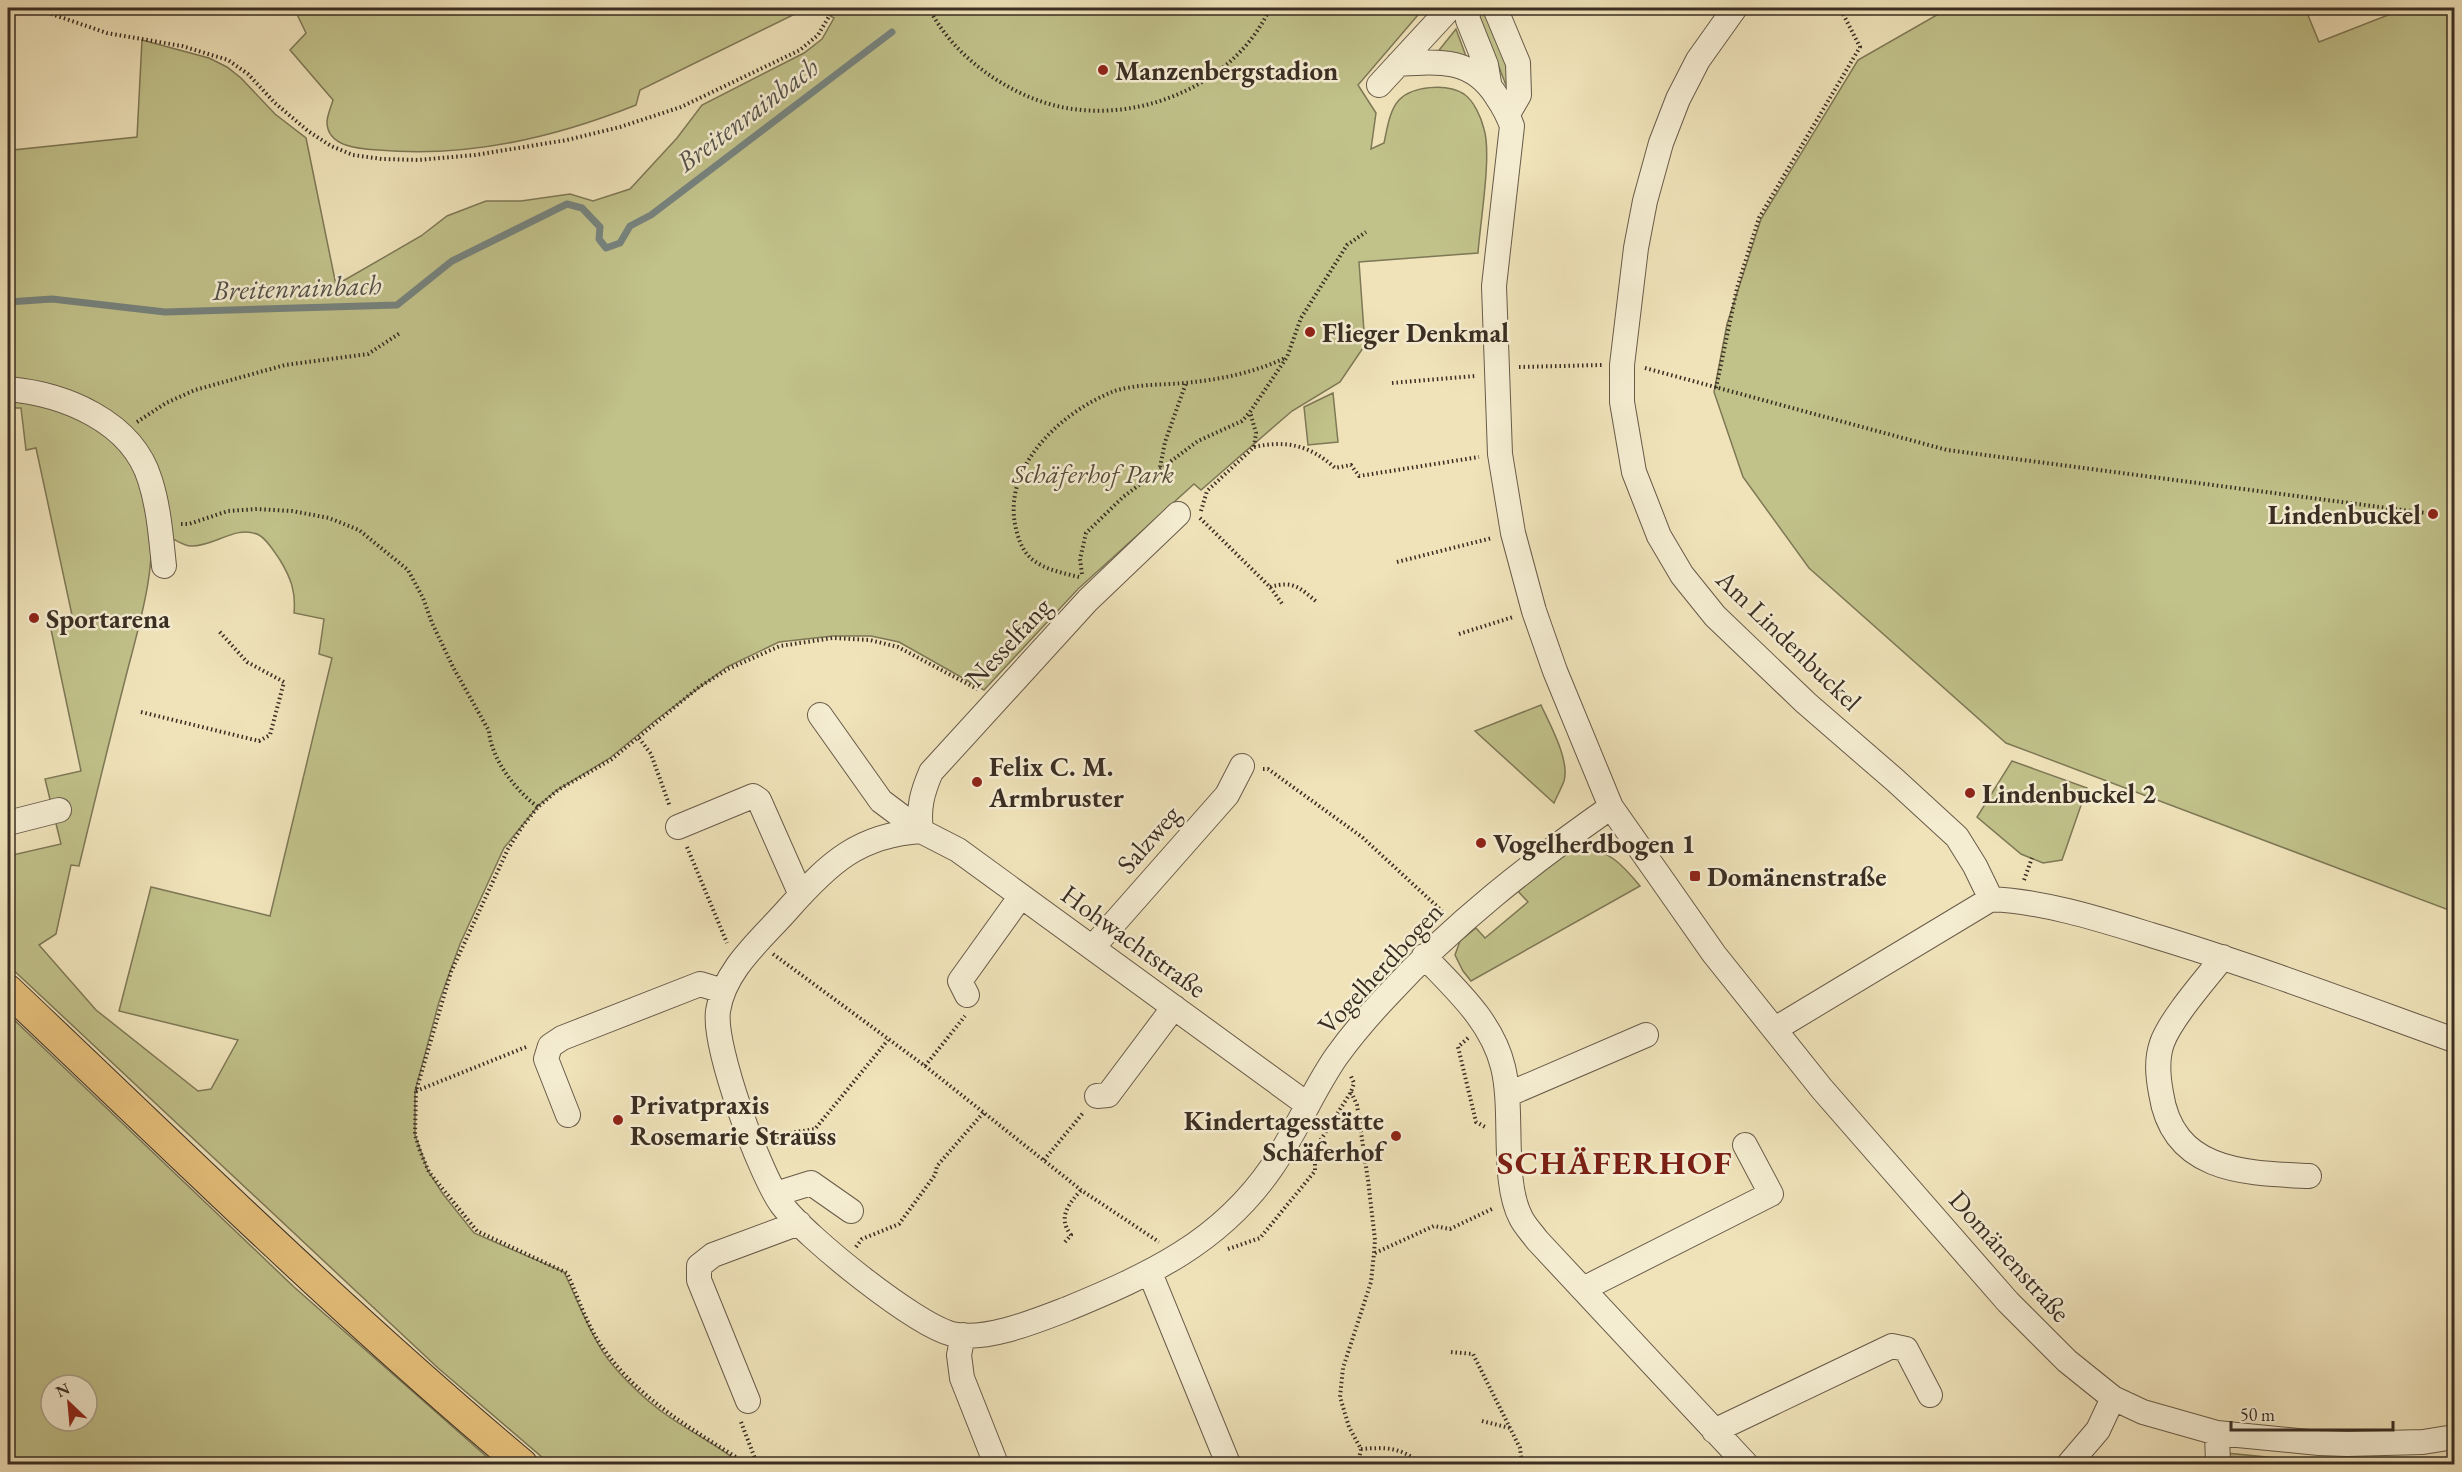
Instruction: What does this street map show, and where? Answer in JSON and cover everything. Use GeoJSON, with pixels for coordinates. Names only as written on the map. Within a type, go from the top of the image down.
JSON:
{"type":"FeatureCollection","features":[{"type":"Feature","properties":{"kind":"main road"},"geometry":{"type":"LineString","coordinates":[[8,990],[317,1283],[404,1363],[522,1464]]}},
{"type":"Feature","properties":{"kind":"street"},"geometry":{"type":"LineString","coordinates":[[1378,85],[1450,8]]}},
{"type":"Feature","properties":{"kind":"street","name":"Domänenstraße"},"geometry":{"type":"LineString","coordinates":[[1467,8],[1468,20],[1486,65],[1489,83],[1508,114],[1512,126],[1494,286],[1500,454],[1513,533],[1534,611],[1555,671],[1611,807],[1714,954],[1822,1089],[2008,1302],[2067,1361],[2113,1398],[2143,1413],[2217,1433],[2347,1444],[2423,1442],[2454,1437]]}},
{"type":"Feature","properties":{"kind":"street","name":"Domänenstraße"},"geometry":{"type":"LineString","coordinates":[[1495,8],[1518,63],[1519,94],[1508,114]]}},
{"type":"Feature","properties":{"kind":"street","name":"Am Lindenbuckel"},"geometry":{"type":"LineString","coordinates":[[1735,8],[1698,60],[1678,99],[1661,143],[1645,201],[1630,288],[1622,365],[1622,402],[1634,472],[1659,536],[1682,575],[1715,616],[1806,703],[1957,837],[1975,866],[1991,899]]}},
{"type":"Feature","properties":{"kind":"street","name":"Domänenstraße"},"geometry":{"type":"LineString","coordinates":[[1398,64],[1443,63],[1467,68],[1489,83]]}},
{"type":"Feature","properties":{"kind":"street"},"geometry":{"type":"LineString","coordinates":[[8,389],[55,398],[88,411],[122,432],[150,479],[164,566]]}},
{"type":"Feature","properties":{"kind":"street","name":"Nesselfang"},"geometry":{"type":"LineString","coordinates":[[921,831],[919,814],[921,798],[931,772],[1088,600],[1189,516]]}},
{"type":"Feature","properties":{"kind":"street"},"geometry":{"type":"LineString","coordinates":[[820,715],[881,801],[921,831]]}},
{"type":"Feature","properties":{"kind":"street","name":"Salzweg"},"geometry":{"type":"LineString","coordinates":[[1093,947],[1227,795],[1242,766]]}},
{"type":"Feature","properties":{"kind":"street"},"geometry":{"type":"LineString","coordinates":[[678,827],[753,796],[759,800],[801,895]]}},
{"type":"Feature","properties":{"kind":"street","name":"Vogelherdbogen"},"geometry":{"type":"LineString","coordinates":[[921,831],[897,833],[853,849],[829,866],[729,978],[718,1011],[718,1035],[726,1067],[755,1147],[783,1206],[843,1263],[886,1295],[938,1329],[963,1335],[1010,1329],[1059,1312],[1150,1273],[1180,1255],[1223,1223],[1250,1196],[1273,1165],[1337,1057],[1382,1000],[1424,956],[1458,926],[1568,838],[1611,807]]}},
{"type":"Feature","properties":{"kind":"street"},"geometry":{"type":"LineString","coordinates":[[8,823],[59,810]]}},
{"type":"Feature","properties":{"kind":"street","name":"Hohwachtstraße"},"geometry":{"type":"LineString","coordinates":[[921,831],[958,850],[1308,1105]]}},
{"type":"Feature","properties":{"kind":"street"},"geometry":{"type":"LineString","coordinates":[[967,995],[960,981],[1021,896]]}},
{"type":"Feature","properties":{"kind":"street"},"geometry":{"type":"LineString","coordinates":[[1776,1029],[1991,899],[2017,900],[2074,912],[2223,957],[2454,1040]]}},
{"type":"Feature","properties":{"kind":"street"},"geometry":{"type":"LineString","coordinates":[[1424,956],[1475,1010],[1503,1065],[1509,1094],[1509,1140],[1515,1204],[1521,1218],[1537,1240],[1746,1464]]}},
{"type":"Feature","properties":{"kind":"street"},"geometry":{"type":"LineString","coordinates":[[2223,957],[2183,1009],[2163,1042],[2158,1059],[2158,1078],[2162,1103],[2170,1126],[2189,1148],[2219,1167],[2252,1174],[2309,1176]]}},
{"type":"Feature","properties":{"kind":"street"},"geometry":{"type":"LineString","coordinates":[[568,1115],[546,1059],[550,1046],[562,1038],[700,984],[723,991]]}},
{"type":"Feature","properties":{"kind":"street"},"geometry":{"type":"LineString","coordinates":[[1097,1096],[1108,1095],[1174,1008]]}},
{"type":"Feature","properties":{"kind":"street"},"geometry":{"type":"LineString","coordinates":[[1509,1094],[1646,1035]]}},
{"type":"Feature","properties":{"kind":"street"},"geometry":{"type":"LineString","coordinates":[[1583,1289],[1771,1194],[1745,1145]]}},
{"type":"Feature","properties":{"kind":"street"},"geometry":{"type":"LineString","coordinates":[[776,1194],[811,1182],[851,1211]]}},
{"type":"Feature","properties":{"kind":"street"},"geometry":{"type":"LineString","coordinates":[[748,1401],[699,1280],[699,1266],[714,1255],[799,1223]]}},
{"type":"Feature","properties":{"kind":"street"},"geometry":{"type":"LineString","coordinates":[[1150,1273],[1227,1461]]}},
{"type":"Feature","properties":{"kind":"street"},"geometry":{"type":"LineString","coordinates":[[963,1335],[959,1355],[962,1378],[996,1464]]}},
{"type":"Feature","properties":{"kind":"street"},"geometry":{"type":"LineString","coordinates":[[1714,1431],[1892,1346],[1906,1350],[1930,1395]]}},
{"type":"Feature","properties":{"kind":"street"},"geometry":{"type":"LineString","coordinates":[[2068,1464],[2098,1430],[2113,1398]]}},
{"type":"Feature","properties":{"kind":"street"},"geometry":{"type":"LineString","coordinates":[[2217,1433],[2218,1464]]}},
{"type":"Feature","properties":{"kind":"path"},"geometry":{"type":"LineString","coordinates":[[34,8],[107,33],[182,46],[228,60],[248,74],[275,103],[308,131],[331,146],[353,155],[418,160],[475,155],[567,140],[620,127],[681,107],[800,50],[818,35],[834,8]]}},
{"type":"Feature","properties":{"kind":"path"},"geometry":{"type":"LineString","coordinates":[[929,8],[939,27],[962,54],[1020,93],[1056,105],[1076,109],[1105,110],[1165,100],[1195,87],[1222,69],[1241,51],[1262,25],[1270,8]]}},
{"type":"Feature","properties":{"kind":"path"},"geometry":{"type":"LineString","coordinates":[[1716,388],[1737,288],[1759,218],[1860,47],[1840,8]]}},
{"type":"Feature","properties":{"kind":"path"},"geometry":{"type":"LineString","coordinates":[[1287,357],[1247,373],[1114,391],[1081,406],[1047,436],[1028,459],[1013,495],[1012,516],[1019,544],[1031,558],[1045,567],[1083,578],[1080,559],[1086,533],[1123,496],[1160,468],[1198,441],[1242,421],[1287,357],[1301,318],[1347,245],[1366,232]]}},
{"type":"Feature","properties":{"kind":"path"},"geometry":{"type":"LineString","coordinates":[[122,432],[166,403],[195,390],[285,365],[368,354],[400,333]]}},
{"type":"Feature","properties":{"kind":"path"},"geometry":{"type":"LineString","coordinates":[[1524,366],[1608,365]]}},
{"type":"Feature","properties":{"kind":"path"},"geometry":{"type":"LineString","coordinates":[[1638,366],[1947,450],[2433,514]]}},
{"type":"Feature","properties":{"kind":"path"},"geometry":{"type":"LineString","coordinates":[[1392,383],[1496,374]]}},
{"type":"Feature","properties":{"kind":"path"},"geometry":{"type":"LineString","coordinates":[[1160,468],[1165,442],[1186,383]]}},
{"type":"Feature","properties":{"kind":"path"},"geometry":{"type":"LineString","coordinates":[[1250,412],[1256,433],[1254,447]]}},
{"type":"Feature","properties":{"kind":"path"},"geometry":{"type":"LineString","coordinates":[[1283,605],[1270,587],[1189,516],[1207,491],[1254,447],[1272,443],[1294,445],[1318,453],[1335,468],[1352,465],[1359,476],[1500,454]]}},
{"type":"Feature","properties":{"kind":"path"},"geometry":{"type":"LineString","coordinates":[[159,525],[189,524],[228,511],[256,509],[292,511],[329,518],[359,531],[386,551],[408,570],[423,598],[432,623],[489,731],[490,739],[511,782],[538,807]]}},
{"type":"Feature","properties":{"kind":"path"},"geometry":{"type":"LineString","coordinates":[[1397,562],[1513,533]]}},
{"type":"Feature","properties":{"kind":"path"},"geometry":{"type":"LineString","coordinates":[[1270,587],[1279,584],[1297,585],[1318,603]]}},
{"type":"Feature","properties":{"kind":"path"},"geometry":{"type":"LineString","coordinates":[[1459,634],[1534,611]]}},
{"type":"Feature","properties":{"kind":"path"},"geometry":{"type":"LineString","coordinates":[[141,712],[259,741],[270,735],[284,682],[247,662],[218,630]]}},
{"type":"Feature","properties":{"kind":"path"},"geometry":{"type":"LineString","coordinates":[[747,1464],[668,1414],[618,1367],[602,1347],[567,1273],[477,1232],[429,1172],[416,1135],[416,1091],[452,972],[508,849],[538,807],[558,790],[612,759],[699,687],[728,669],[780,646],[833,638],[870,640],[898,647],[995,700]]}},
{"type":"Feature","properties":{"kind":"path"},"geometry":{"type":"LineString","coordinates":[[639,738],[651,754],[678,827],[730,950],[743,960]]}},
{"type":"Feature","properties":{"kind":"path"},"geometry":{"type":"LineString","coordinates":[[1242,766],[1268,769],[1362,837],[1458,926]]}},
{"type":"Feature","properties":{"kind":"path"},"geometry":{"type":"LineString","coordinates":[[759,942],[925,1066],[1081,1190],[1180,1255]]}},
{"type":"Feature","properties":{"kind":"path"},"geometry":{"type":"LineString","coordinates":[[925,1066],[973,1006],[967,995]]}},
{"type":"Feature","properties":{"kind":"path"},"geometry":{"type":"LineString","coordinates":[[1484,1024],[1458,1047],[1476,1122],[1509,1140]]}},
{"type":"Feature","properties":{"kind":"path"},"geometry":{"type":"LineString","coordinates":[[755,1147],[790,1133],[815,1129],[888,1040]]}},
{"type":"Feature","properties":{"kind":"path"},"geometry":{"type":"LineString","coordinates":[[416,1091],[533,1044],[550,1046]]}},
{"type":"Feature","properties":{"kind":"path"},"geometry":{"type":"LineString","coordinates":[[1351,1092],[1357,1106],[1368,1180],[1374,1253],[1371,1282],[1349,1345],[1340,1384],[1342,1408],[1361,1449],[1358,1464]]}},
{"type":"Feature","properties":{"kind":"path"},"geometry":{"type":"LineString","coordinates":[[1044,1160],[1097,1096]]}},
{"type":"Feature","properties":{"kind":"path"},"geometry":{"type":"LineString","coordinates":[[843,1263],[862,1239],[899,1224],[935,1175],[937,1166],[984,1112]]}},
{"type":"Feature","properties":{"kind":"path"},"geometry":{"type":"LineString","coordinates":[[1065,1242],[1071,1235],[1064,1216],[1068,1205],[1081,1190]]}},
{"type":"Feature","properties":{"kind":"path"},"geometry":{"type":"LineString","coordinates":[[1374,1253],[1434,1226],[1450,1229],[1498,1206],[1515,1204]]}},
{"type":"Feature","properties":{"kind":"path"},"geometry":{"type":"LineString","coordinates":[[1451,1352],[1473,1354],[1520,1448],[1522,1464]]}},
{"type":"Feature","properties":{"kind":"path"},"geometry":{"type":"LineString","coordinates":[[748,1401],[741,1422],[754,1456],[754,1464]]}},
{"type":"Feature","properties":{"kind":"path"},"geometry":{"type":"LineString","coordinates":[[1482,1421],[1511,1428]]}},
{"type":"Feature","properties":{"kind":"path"},"geometry":{"type":"LineString","coordinates":[[1361,1449],[1387,1447],[1400,1451],[1422,1464]]}},
{"type":"Feature","properties":{"kind":"green space","name":"Schäferhof Park"},"geometry":{"type":"Polygon","coordinates":[[[294,8],[1424,8],[1358,85],[1376,113],[1371,149],[1384,143],[1391,115],[1399,100],[1421,89],[1448,88],[1464,94],[1474,105],[1483,124],[1487,155],[1478,253],[1359,262],[1365,345],[1340,382],[1292,411],[1201,490],[1194,484],[1078,589],[984,690],[899,642],[871,636],[833,636],[779,642],[727,667],[610,758],[557,790],[538,806],[504,848],[460,944],[439,1002],[415,1091],[415,1135],[428,1171],[474,1233],[564,1272],[595,1338],[621,1375],[660,1410],[741,1464],[550,1464],[438,1368],[8,965],[8,856],[61,844],[45,779],[81,771],[49,620],[72,615],[36,448],[26,450],[21,408],[8,408],[8,396],[42,399],[74,410],[102,428],[115,440],[127,452],[138,472],[148,504],[151,532],[146,596],[79,866],[71,865],[56,934],[39,945],[96,1010],[198,1091],[211,1089],[238,1040],[119,1011],[151,887],[270,916],[332,658],[319,654],[324,619],[294,613],[290,579],[280,560],[262,537],[250,532],[242,532],[191,546],[173,539],[164,518],[158,478],[148,456],[117,422],[76,400],[31,387],[8,384],[8,223],[12,223],[13,150],[137,137],[142,40],[209,58],[227,67],[241,78],[275,114],[306,138],[336,285],[421,236],[447,216],[486,201],[521,201],[570,194],[593,201],[630,189],[677,138],[702,105],[804,53],[822,39],[834,18],[827,14],[803,10],[640,90],[636,105],[605,117],[542,136],[509,143],[477,148],[411,152],[354,147],[338,142],[332,137],[327,122],[333,100],[290,50],[306,33],[294,8]]]}},
{"type":"Feature","properties":{"kind":"green space"},"geometry":{"type":"Polygon","coordinates":[[[1949,8],[2305,8],[2319,42],[2406,8],[2454,8],[2454,912],[2006,743],[1809,568],[1743,477],[1714,392],[1727,324],[1761,219],[1858,60],[1949,8]]]}},
{"type":"Feature","properties":{"kind":"green space"},"geometry":{"type":"Polygon","coordinates":[[[1481,9],[1487,13],[1508,66],[1509,93],[1479,15],[1478,10],[1481,9]]]}},
{"type":"Feature","properties":{"kind":"green space"},"geometry":{"type":"Polygon","coordinates":[[[1456,29],[1467,59],[1436,54],[1456,29]]]}},
{"type":"Feature","properties":{"kind":"green space"},"geometry":{"type":"Polygon","coordinates":[[[1333,393],[1338,442],[1308,445],[1304,407],[1333,393]]]}},
{"type":"Feature","properties":{"kind":"green space"},"geometry":{"type":"Polygon","coordinates":[[[1541,705],[1562,753],[1564,763],[1564,781],[1554,803],[1475,731],[1541,705]]]}},
{"type":"Feature","properties":{"kind":"green space"},"geometry":{"type":"Polygon","coordinates":[[[2012,761],[2087,788],[2062,860],[2043,863],[2021,854],[1977,817],[2012,761]]]}},
{"type":"Feature","properties":{"kind":"green space"},"geometry":{"type":"Polygon","coordinates":[[[1579,846],[1599,851],[1614,859],[1640,886],[1471,981],[1455,955],[1460,941],[1476,928],[1485,938],[1528,902],[1516,889],[1566,849],[1579,846]]]}},
{"type":"Feature","properties":{"kind":"green space"},"geometry":{"type":"Polygon","coordinates":[[[8,1014],[294,1287],[495,1464],[8,1464],[8,1014]]]}},
{"type":"Feature","properties":{"kind":"green space"},"geometry":{"type":"Polygon","coordinates":[[[2226,1453],[2307,1461],[2307,1464],[2226,1464],[2226,1453]]]}},
{"type":"Feature","properties":{"kind":"green space"},"geometry":{"type":"Polygon","coordinates":[[[2329,1459],[2415,1459],[2418,1464],[2326,1464],[2329,1459]]]}},
{"type":"Feature","properties":{"kind":"waterway","name":"Breitenrainbach"},"geometry":{"type":"LineString","coordinates":[[8,302],[52,299],[165,312],[397,305],[452,261],[567,204],[582,208],[600,227],[599,239],[606,248],[620,243],[630,226],[651,215],[892,32]]}},
{"type":"Feature","properties":{"kind":"place","name":"Manzenbergstadion"},"geometry":{"type":"Point","coordinates":[1103,70]}},
{"type":"Feature","properties":{"kind":"place","name":"Flieger Denkmal"},"geometry":{"type":"Point","coordinates":[1310,332]}},
{"type":"Feature","properties":{"kind":"place","name":"Lindenbuckel"},"geometry":{"type":"Point","coordinates":[2433,514]}},
{"type":"Feature","properties":{"kind":"place","name":"Sportarena"},"geometry":{"type":"Point","coordinates":[34,618]}},
{"type":"Feature","properties":{"kind":"place","name":"Felix C. M. Armbruster"},"geometry":{"type":"Point","coordinates":[977,782]}},
{"type":"Feature","properties":{"kind":"place","name":"Lindenbuckel 2"},"geometry":{"type":"Point","coordinates":[1970,793]}},
{"type":"Feature","properties":{"kind":"place","name":"Vogelherdbogen 1"},"geometry":{"type":"Point","coordinates":[1481,843]}},
{"type":"Feature","properties":{"kind":"place","name":"Domänenstraße"},"geometry":{"type":"Point","coordinates":[1695,876]}},
{"type":"Feature","properties":{"kind":"place","name":"Privatpraxis Rosemarie Strauss"},"geometry":{"type":"Point","coordinates":[618,1120]}},
{"type":"Feature","properties":{"kind":"place","name":"Kindertagesstätte Schäferhof"},"geometry":{"type":"Point","coordinates":[1396,1136]}},
{"type":"Feature","properties":{"kind":"district","name":"SCHÄFERHOF"},"geometry":{"type":"Point","coordinates":[1615,1162]}}]}
